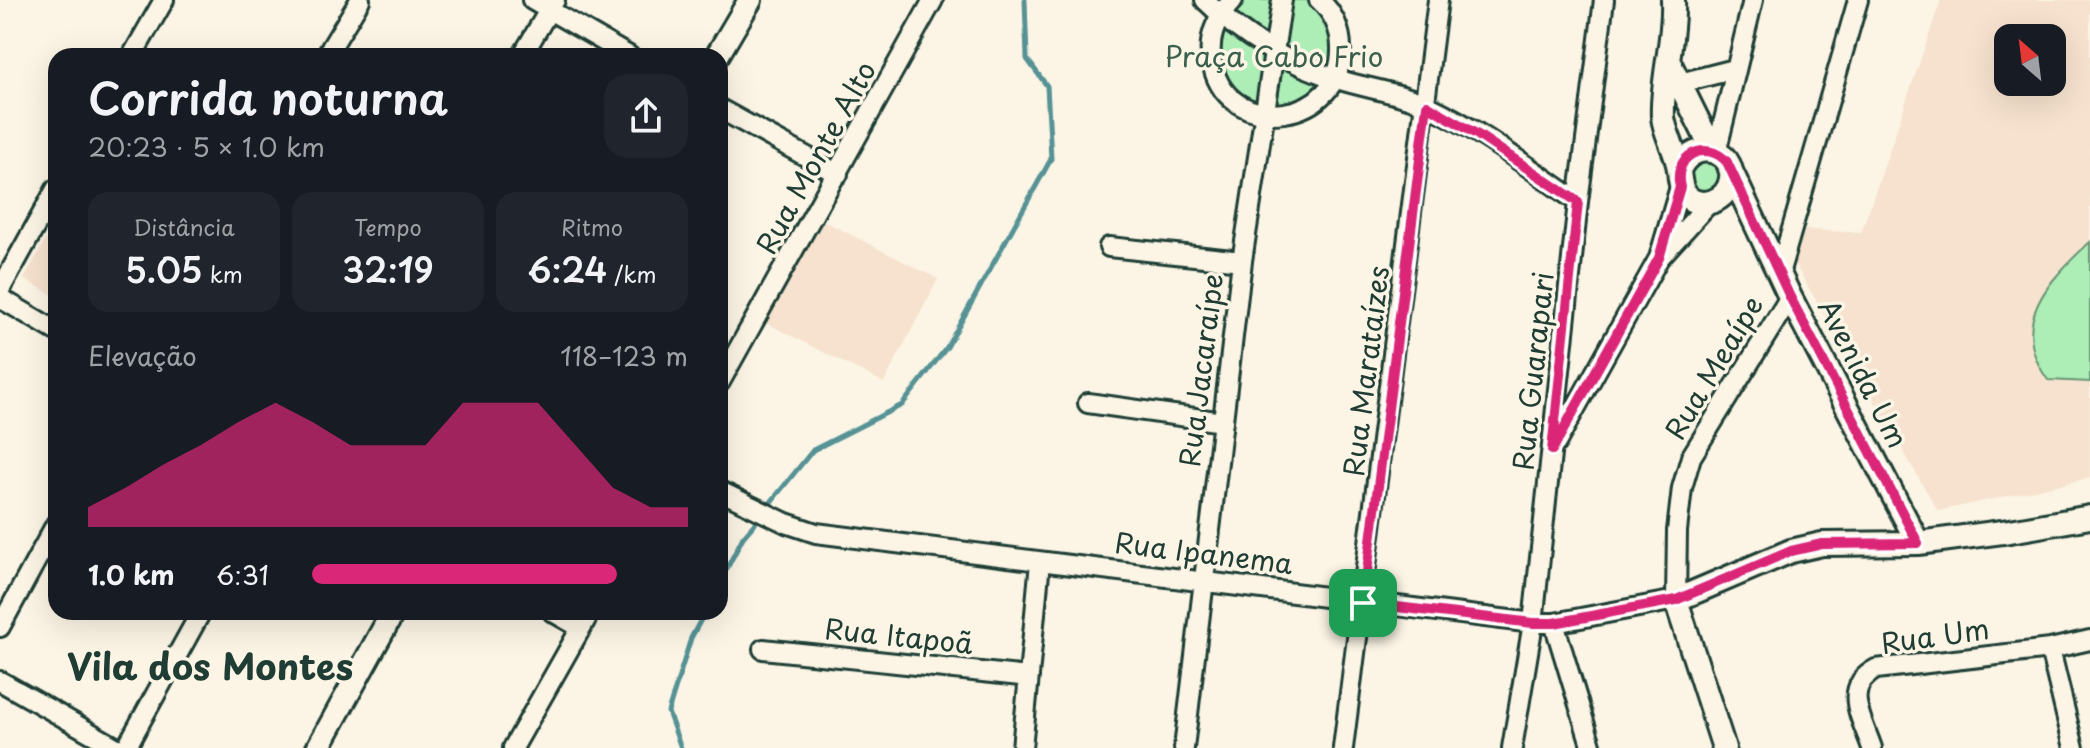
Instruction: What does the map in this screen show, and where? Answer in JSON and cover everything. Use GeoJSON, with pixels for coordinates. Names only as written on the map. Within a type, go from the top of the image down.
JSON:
{"type":"FeatureCollection","features":[{"type":"Feature","properties":{"kind":"street"},"geometry":{"type":"LineString","coordinates":[[137,48],[164,0]]}},
{"type":"Feature","properties":{"kind":"street"},"geometry":{"type":"LineString","coordinates":[[331,48],[360,0]]}},
{"type":"Feature","properties":{"kind":"street"},"geometry":{"type":"LineString","coordinates":[[532,0],[552,5],[617,48]]}},
{"type":"Feature","properties":{"kind":"street"},"geometry":{"type":"LineString","coordinates":[[722,48],[750,0]]}},
{"type":"Feature","properties":{"kind":"street","name":"Rua Monte Alto"},"geometry":{"type":"LineString","coordinates":[[728,368],[933,0]]}},
{"type":"Feature","properties":{"kind":"street"},"geometry":{"type":"LineString","coordinates":[[1205,0],[1220,15],[1271,52],[1335,79],[1427,105],[1578,202]]}},
{"type":"Feature","properties":{"kind":"street"},"geometry":{"type":"LineString","coordinates":[[1233,0],[1220,15],[1211,35],[1210,56],[1215,77],[1227,95],[1244,108],[1264,115],[1285,115],[1305,109],[1323,96],[1335,79],[1341,59],[1341,38],[1334,18],[1319,0]]}},
{"type":"Feature","properties":{"kind":"street","name":"Rua Jacaraípe"},"geometry":{"type":"LineString","coordinates":[[1184,748],[1242,261],[1271,52],[1282,0]]}},
{"type":"Feature","properties":{"kind":"street","name":"Rua Marataízes"},"geometry":{"type":"LineString","coordinates":[[1343,748],[1438,0]]}},
{"type":"Feature","properties":{"kind":"street","name":"Rua Guarapari"},"geometry":{"type":"LineString","coordinates":[[1512,748],[1533,623],[1578,202],[1604,0]]}},
{"type":"Feature","properties":{"kind":"street","name":"Avenida Um"},"geometry":{"type":"LineString","coordinates":[[1673,0],[1672,79],[1663,115],[1679,178]]}},
{"type":"Feature","properties":{"kind":"street"},"geometry":{"type":"LineString","coordinates":[[1552,450],[1659,258],[1729,186],[1720,158],[1735,69],[1753,0]]}},
{"type":"Feature","properties":{"kind":"street"},"geometry":{"type":"LineString","coordinates":[[1779,274],[1858,0]]}},
{"type":"Feature","properties":{"kind":"street"},"geometry":{"type":"LineString","coordinates":[[527,48],[552,5]]}},
{"type":"Feature","properties":{"kind":"street"},"geometry":{"type":"LineString","coordinates":[[1672,79],[1735,69]]}},
{"type":"Feature","properties":{"kind":"street","name":"Avenida Um"},"geometry":{"type":"LineString","coordinates":[[1672,79],[1720,158],[1918,543]]}},
{"type":"Feature","properties":{"kind":"street"},"geometry":{"type":"LineString","coordinates":[[728,113],[838,174]]}},
{"type":"Feature","properties":{"kind":"street"},"geometry":{"type":"LineString","coordinates":[[1659,258],[1679,178],[1689,155],[1705,150],[1720,158]]}},
{"type":"Feature","properties":{"kind":"street"},"geometry":{"type":"LineString","coordinates":[[1679,178],[1692,200],[1714,201]]}},
{"type":"Feature","properties":{"kind":"street","name":"Avenida Um"},"geometry":{"type":"LineString","coordinates":[[1714,201],[1758,231]]}},
{"type":"Feature","properties":{"kind":"street"},"geometry":{"type":"LineString","coordinates":[[0,290],[48,203]]}},
{"type":"Feature","properties":{"kind":"street"},"geometry":{"type":"LineString","coordinates":[[1109,247],[1242,261]]}},
{"type":"Feature","properties":{"kind":"street","name":"Rua Meaípe"},"geometry":{"type":"LineString","coordinates":[[1724,748],[1676,600],[1677,531],[1682,488],[1691,457],[1790,297]]}},
{"type":"Feature","properties":{"kind":"street"},"geometry":{"type":"LineString","coordinates":[[0,298],[48,326]]}},
{"type":"Feature","properties":{"kind":"street"},"geometry":{"type":"LineString","coordinates":[[1088,403],[1223,422]]}},
{"type":"Feature","properties":{"kind":"street","name":"Rua Ipanema"},"geometry":{"type":"LineString","coordinates":[[728,495],[786,523],[816,533],[1533,623],[1554,623],[1676,600],[1791,551],[1822,544],[1918,543],[2090,517]]}},
{"type":"Feature","properties":{"kind":"street"},"geometry":{"type":"LineString","coordinates":[[0,627],[48,539]]}},
{"type":"Feature","properties":{"kind":"street"},"geometry":{"type":"LineString","coordinates":[[1022,748],[1040,562]]}},
{"type":"Feature","properties":{"kind":"street"},"geometry":{"type":"LineString","coordinates":[[126,748],[197,620]]}},
{"type":"Feature","properties":{"kind":"street"},"geometry":{"type":"LineString","coordinates":[[318,748],[389,620]]}},
{"type":"Feature","properties":{"kind":"street"},"geometry":{"type":"LineString","coordinates":[[513,748],[586,620]]}},
{"type":"Feature","properties":{"kind":"street"},"geometry":{"type":"LineString","coordinates":[[1554,623],[1592,748]]}},
{"type":"Feature","properties":{"kind":"street","name":"Rua Um"},"geometry":{"type":"LineString","coordinates":[[1872,748],[1856,698],[1856,687],[1862,677],[1889,666],[2050,649],[2090,640]]}},
{"type":"Feature","properties":{"kind":"street","name":"Rua Itapoã"},"geometry":{"type":"LineString","coordinates":[[763,649],[1029,677]]}},
{"type":"Feature","properties":{"kind":"street"},"geometry":{"type":"LineString","coordinates":[[2050,649],[2074,748]]}},
{"type":"Feature","properties":{"kind":"street"},"geometry":{"type":"LineString","coordinates":[[0,681],[117,748]]}},
{"type":"Feature","properties":{"kind":"shaded area"},"geometry":{"type":"Polygon","coordinates":[[[1941,0],[2090,0],[2090,242],[2056,274],[2048,380],[2090,382],[2090,478],[1938,511],[1793,261],[1799,229],[1861,233],[1941,0]]]}},
{"type":"Feature","properties":{"kind":"shaded area"},"geometry":{"type":"Polygon","coordinates":[[[820,219],[938,279],[884,383],[766,323],[820,219]]]}},
{"type":"Feature","properties":{"kind":"shaded area"},"geometry":{"type":"Polygon","coordinates":[[[48,236],[48,292],[24,279],[48,236]]]}},
{"type":"Feature","properties":{"kind":"green space","name":"Praça Cabo Frio"},"geometry":{"type":"Polygon","coordinates":[[[1241,0],[1307,0],[1325,17],[1333,36],[1333,57],[1326,76],[1313,93],[1295,104],[1274,109],[1249,105],[1219,75],[1216,33],[1241,0]]]}},
{"type":"Feature","properties":{"kind":"green space"},"geometry":{"type":"Polygon","coordinates":[[[1694,158],[1721,162],[1722,190],[1696,196],[1684,168],[1694,158]]]}},
{"type":"Feature","properties":{"kind":"green space"},"geometry":{"type":"Polygon","coordinates":[[[2090,242],[2090,382],[2048,380],[2036,359],[2031,340],[2032,322],[2047,288],[2090,242]]]}},
{"type":"Feature","properties":{"kind":"waterway"},"geometry":{"type":"LineString","coordinates":[[771,502],[813,450],[902,405],[947,347],[1051,159],[1047,86],[1027,59],[1025,0]]}},
{"type":"Feature","properties":{"kind":"waterway"},"geometry":{"type":"LineString","coordinates":[[728,566],[743,537],[756,522]]}},
{"type":"Feature","properties":{"kind":"waterway"},"geometry":{"type":"LineString","coordinates":[[681,748],[668,712],[691,638],[701,620]]}},
{"type":"Feature","properties":{"kind":"district","name":"Vila dos Montes"},"geometry":{"type":"Point","coordinates":[210,665]}},
{"type":"Feature","properties":{"kind":"route"},"geometry":{"type":"LineString","coordinates":[[1427,105],[1578,202],[1552,450],[1659,258],[1680,187],[1678,178],[1682,161],[1696,151],[1713,151],[1721,155],[1790,297],[1918,543],[1822,544],[1791,551],[1676,600],[1554,623],[1363,603],[1427,105]]}}]}
